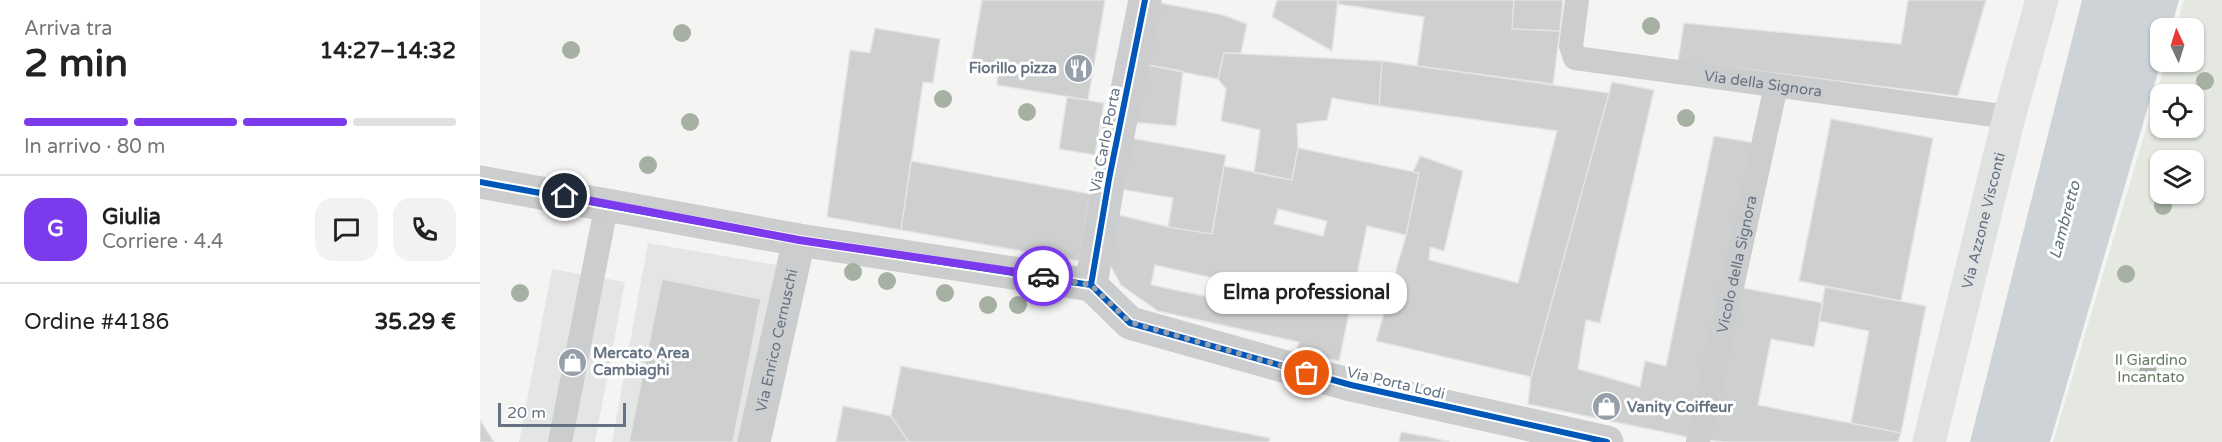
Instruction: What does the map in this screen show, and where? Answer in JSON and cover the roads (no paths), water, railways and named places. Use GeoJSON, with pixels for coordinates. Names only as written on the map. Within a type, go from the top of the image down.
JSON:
{"type":"FeatureCollection","features":[{"type":"Feature","properties":{"kind":"main road","name":"Via Azzone Visconti"},"geometry":{"type":"LineString","coordinates":[[1929,442],[2009,117],[2042,0]]}},
{"type":"Feature","properties":{"kind":"street","name":"Via Carlo Porta"},"geometry":{"type":"LineString","coordinates":[[1091,285],[1109,179],[1145,0]]}},
{"type":"Feature","properties":{"kind":"street"},"geometry":{"type":"LineString","coordinates":[[480,182],[607,203],[799,240],[1091,285]]}},
{"type":"Feature","properties":{"kind":"street","name":"Via Enrico Cernuschi"},"geometry":{"type":"LineString","coordinates":[[754,442],[799,240]]}},
{"type":"Feature","properties":{"kind":"street","name":"Via Porta Lodi"},"geometry":{"type":"LineString","coordinates":[[1091,285],[1130,322],[1351,386],[1607,442]]}},
{"type":"Feature","properties":{"kind":"lane","name":"Via della Signora"},"geometry":{"type":"LineString","coordinates":[[1577,0],[1570,46],[1575,58],[2009,117]]}},
{"type":"Feature","properties":{"kind":"lane","name":"Vicolo della Signora"},"geometry":{"type":"LineString","coordinates":[[1698,442],[1776,87]]}},
{"type":"Feature","properties":{"kind":"lane"},"geometry":{"type":"LineString","coordinates":[[560,442],[607,203]]}},
{"type":"Feature","properties":{"kind":"water","name":"Lambretto"},"geometry":{"type":"Polygon","coordinates":[[[2082,0],[2179,0],[2174,18],[2150,18],[2150,72],[2158,72],[2155,84],[2150,84],[2150,100],[2050,442],[1970,442],[2082,0]]]}},
{"type":"Feature","properties":{"kind":"place","name":"Fiorillo pizza"},"geometry":{"type":"Point","coordinates":[1078,68]}},
{"type":"Feature","properties":{"kind":"place","name":"Mercato Area Cambiaghi"},"geometry":{"type":"Point","coordinates":[572,362]}},
{"type":"Feature","properties":{"kind":"place","name":"Elma professional"},"geometry":{"type":"Point","coordinates":[1307,373]}},
{"type":"Feature","properties":{"kind":"place","name":"Vanity Coiffeur"},"geometry":{"type":"Point","coordinates":[1606,407]}},
{"type":"Feature","properties":{"kind":"park label","name":"Il Giardino Incantato"},"geometry":{"type":"Point","coordinates":[2151,368]}}]}
